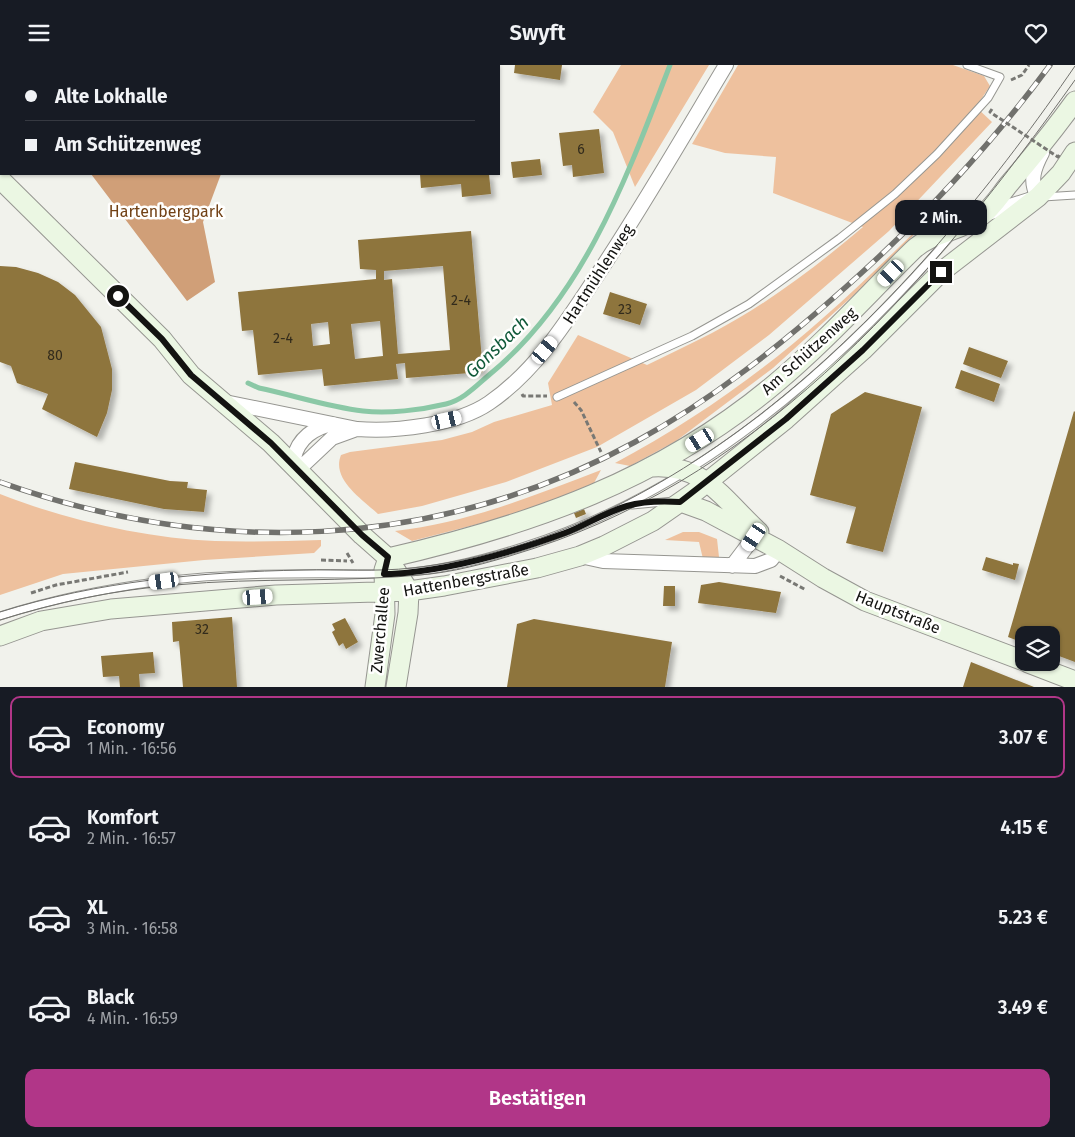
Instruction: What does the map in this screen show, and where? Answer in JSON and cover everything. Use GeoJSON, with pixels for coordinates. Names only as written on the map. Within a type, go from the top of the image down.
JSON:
{"type":"FeatureCollection","features":[{"type":"Feature","properties":{"kind":"main road","name":"Am Schützenweg"},"geometry":{"type":"LineString","coordinates":[[652,467],[700,440],[775,384],[812,352],[922,243],[958,228],[982,215],[1050,137],[1075,101]]}},
{"type":"Feature","properties":{"kind":"main road","name":"Am Schützenweg"},"geometry":{"type":"LineString","coordinates":[[696,477],[786,419],[863,350],[941,272],[1038,197],[1061,173],[1067,153]]}},
{"type":"Feature","properties":{"kind":"main road"},"geometry":{"type":"LineString","coordinates":[[0,179],[162,339],[191,375],[225,402],[298,470],[362,535],[390,568]]}},
{"type":"Feature","properties":{"kind":"main road"},"geometry":{"type":"LineString","coordinates":[[700,440],[696,477],[703,509]]}},
{"type":"Feature","properties":{"kind":"main road"},"geometry":{"type":"LineString","coordinates":[[652,467],[672,468],[696,477]]}},
{"type":"Feature","properties":{"kind":"main road","name":"Hattenbergstraße"},"geometry":{"type":"LineString","coordinates":[[390,568],[586,498],[652,467]]}},
{"type":"Feature","properties":{"kind":"main road","name":"Hattenbergstraße"},"geometry":{"type":"LineString","coordinates":[[0,636],[41,621],[111,609],[276,595],[408,591],[537,568],[580,556],[646,525],[680,502],[696,477]]}},
{"type":"Feature","properties":{"kind":"main road","name":"Hauptstraße"},"geometry":{"type":"LineString","coordinates":[[696,477],[779,550]]}},
{"type":"Feature","properties":{"kind":"main road","name":"Hauptstraße"},"geometry":{"type":"LineString","coordinates":[[680,502],[703,509],[779,550],[822,578],[865,601],[1015,658]]}},
{"type":"Feature","properties":{"kind":"main road","name":"Zwerchallee"},"geometry":{"type":"LineString","coordinates":[[390,568],[408,591],[408,613],[396,687]]}},
{"type":"Feature","properties":{"kind":"main road","name":"Zwerchallee"},"geometry":{"type":"LineString","coordinates":[[375,687],[385,614],[384,593],[390,568]]}},
{"type":"Feature","properties":{"kind":"main road"},"geometry":{"type":"LineString","coordinates":[[1049,671],[1075,681]]}},
{"type":"Feature","properties":{"kind":"street","name":"Hartmühlenweg"},"geometry":{"type":"LineString","coordinates":[[225,402],[357,429],[404,427],[437,422],[472,413],[504,392],[530,367],[562,329],[624,234],[726,65]]}},
{"type":"Feature","properties":{"kind":"street","name":"Am Schützenweg"},"geometry":{"type":"LineString","coordinates":[[982,215],[1038,197],[1034,190],[1033,174],[1050,137]]}},
{"type":"Feature","properties":{"kind":"street"},"geometry":{"type":"LineString","coordinates":[[298,470],[294,458],[302,441],[318,428],[334,424]]}},
{"type":"Feature","properties":{"kind":"street","name":"Hartmühlenweg"},"geometry":{"type":"LineString","coordinates":[[298,470],[332,438],[357,429]]}},
{"type":"Feature","properties":{"kind":"street"},"geometry":{"type":"LineString","coordinates":[[732,566],[754,537]]}},
{"type":"Feature","properties":{"kind":"street"},"geometry":{"type":"LineString","coordinates":[[580,556],[603,561],[732,566],[762,565],[771,560],[779,550]]}},
{"type":"Feature","properties":{"kind":"lane"},"geometry":{"type":"LineString","coordinates":[[557,397],[700,332],[749,304],[840,238],[895,194],[937,154],[988,98],[1000,77],[967,65]]}},
{"type":"Feature","properties":{"kind":"lane"},"geometry":{"type":"LineString","coordinates":[[1038,197],[1075,195]]}},
{"type":"Feature","properties":{"kind":"lane","name":"Am Schützenweg"},"geometry":{"type":"LineString","coordinates":[[696,477],[819,371],[898,294],[958,228]]}},
{"type":"Feature","properties":{"kind":"lane","name":"Hattenbergstraße"},"geometry":{"type":"LineString","coordinates":[[0,616],[35,605],[106,589],[164,581],[390,568],[451,567],[500,554],[564,533],[696,477]]}},
{"type":"Feature","properties":{"kind":"lane","name":"Hattenbergstraße"},"geometry":{"type":"LineString","coordinates":[[627,506],[664,501],[680,502]]}},
{"type":"Feature","properties":{"kind":"path"},"geometry":{"type":"LineString","coordinates":[[1011,80],[1022,75],[1029,65]]}},
{"type":"Feature","properties":{"kind":"path"},"geometry":{"type":"LineString","coordinates":[[992,109],[990,112],[1058,157],[1067,153]]}},
{"type":"Feature","properties":{"kind":"path"},"geometry":{"type":"LineString","coordinates":[[520,391],[523,396],[557,397],[572,400],[581,410],[601,452]]}},
{"type":"Feature","properties":{"kind":"shaded area"},"geometry":{"type":"Polygon","coordinates":[[[621,65],[709,65],[635,187],[613,132],[593,112],[621,65]]]}},
{"type":"Feature","properties":{"kind":"shaded area"},"geometry":{"type":"Polygon","coordinates":[[[738,65],[953,65],[984,76],[990,86],[976,107],[992,122],[889,231],[769,335],[696,390],[597,447],[506,482],[422,506],[378,514],[344,480],[339,464],[341,455],[350,452],[442,440],[552,405],[548,383],[578,335],[647,365],[712,333],[752,310],[828,256],[863,227],[773,193],[776,157],[725,153],[692,144],[738,65]]]}},
{"type":"Feature","properties":{"kind":"shaded area"},"geometry":{"type":"Polygon","coordinates":[[[936,211],[877,274],[773,368],[676,441],[630,466],[615,463],[643,448],[724,397],[774,359],[852,292],[936,211]]]}},
{"type":"Feature","properties":{"kind":"shaded area"},"geometry":{"type":"Polygon","coordinates":[[[601,470],[594,483],[524,512],[412,541],[395,531],[448,522],[474,515],[525,499],[601,470]]]}},
{"type":"Feature","properties":{"kind":"shaded area"},"geometry":{"type":"Polygon","coordinates":[[[0,494],[78,520],[133,532],[215,541],[321,540],[321,546],[314,553],[204,560],[63,574],[0,595],[0,494]]]}},
{"type":"Feature","properties":{"kind":"shaded area"},"geometry":{"type":"Polygon","coordinates":[[[683,532],[699,532],[717,539],[719,557],[703,559],[699,542],[665,540],[683,532]]]}},
{"type":"Feature","properties":{"kind":"green space","name":"Hartenbergpark"},"geometry":{"type":"Polygon","coordinates":[[[92,175],[221,175],[203,222],[215,282],[187,301],[92,175]]]}},
{"type":"Feature","properties":{"kind":"building"},"geometry":{"type":"Polygon","coordinates":[[[515,65],[562,65],[560,80],[514,73],[515,65]]]}},
{"type":"Feature","properties":{"kind":"building"},"geometry":{"type":"Polygon","coordinates":[[[599,129],[604,173],[573,177],[572,165],[563,166],[559,133],[599,129]]]}},
{"type":"Feature","properties":{"kind":"building"},"geometry":{"type":"Polygon","coordinates":[[[540,159],[542,175],[513,178],[511,162],[540,159]]]}},
{"type":"Feature","properties":{"kind":"building"},"geometry":{"type":"Polygon","coordinates":[[[420,175],[489,175],[491,194],[462,197],[461,184],[421,188],[420,175]]]}},
{"type":"Feature","properties":{"kind":"building"},"geometry":{"type":"Polygon","coordinates":[[[471,231],[483,372],[406,378],[405,363],[396,364],[398,379],[324,386],[322,369],[258,375],[253,330],[242,331],[238,292],[376,279],[376,270],[360,269],[358,240],[471,231]],[[443,266],[384,271],[384,280],[392,279],[398,354],[450,350],[443,266]],[[380,321],[351,324],[355,359],[383,356],[380,321]],[[328,322],[311,324],[313,346],[330,344],[328,322]]]}},
{"type":"Feature","properties":{"kind":"building"},"geometry":{"type":"Polygon","coordinates":[[[0,266],[16,267],[38,273],[58,282],[75,295],[101,327],[112,369],[112,390],[107,413],[97,437],[42,409],[48,394],[17,383],[11,366],[0,362],[0,266]]]}},
{"type":"Feature","properties":{"kind":"building"},"geometry":{"type":"Polygon","coordinates":[[[610,292],[647,304],[640,325],[603,314],[610,292]]]}},
{"type":"Feature","properties":{"kind":"building"},"geometry":{"type":"Polygon","coordinates":[[[969,347],[1008,361],[1001,378],[963,364],[969,347]]]}},
{"type":"Feature","properties":{"kind":"building"},"geometry":{"type":"Polygon","coordinates":[[[961,370],[1000,384],[994,402],[955,388],[961,370]]]}},
{"type":"Feature","properties":{"kind":"building"},"geometry":{"type":"Polygon","coordinates":[[[865,392],[922,407],[883,552],[846,543],[856,507],[810,495],[831,414],[865,392]]]}},
{"type":"Feature","properties":{"kind":"building"},"geometry":{"type":"Polygon","coordinates":[[[1074,411],[1075,662],[1060,656],[1060,626],[1015,626],[1015,640],[1008,637],[1074,411]]]}},
{"type":"Feature","properties":{"kind":"building"},"geometry":{"type":"Polygon","coordinates":[[[75,462],[170,481],[188,482],[187,488],[207,490],[204,512],[164,509],[69,489],[75,462]]]}},
{"type":"Feature","properties":{"kind":"building"},"geometry":{"type":"Polygon","coordinates":[[[584,509],[586,514],[576,518],[574,513],[584,509]]]}},
{"type":"Feature","properties":{"kind":"building"},"geometry":{"type":"Polygon","coordinates":[[[986,557],[1013,565],[1013,563],[1019,564],[1015,580],[982,570],[986,557]]]}},
{"type":"Feature","properties":{"kind":"building"},"geometry":{"type":"Polygon","coordinates":[[[719,582],[781,592],[776,613],[698,603],[701,585],[719,582]]]}},
{"type":"Feature","properties":{"kind":"building"},"geometry":{"type":"Polygon","coordinates":[[[664,586],[675,586],[675,606],[663,606],[664,586]]]}},
{"type":"Feature","properties":{"kind":"building"},"geometry":{"type":"Polygon","coordinates":[[[232,617],[237,687],[183,687],[179,641],[173,642],[172,622],[232,617]]]}},
{"type":"Feature","properties":{"kind":"building"},"geometry":{"type":"Polygon","coordinates":[[[345,618],[358,642],[346,649],[343,643],[339,646],[332,632],[335,630],[332,624],[345,618]]]}},
{"type":"Feature","properties":{"kind":"building"},"geometry":{"type":"Polygon","coordinates":[[[534,619],[672,642],[665,687],[507,687],[517,624],[534,619]]]}},
{"type":"Feature","properties":{"kind":"building"},"geometry":{"type":"Polygon","coordinates":[[[153,652],[155,673],[139,674],[140,687],[120,687],[119,676],[103,677],[101,656],[153,652]]]}},
{"type":"Feature","properties":{"kind":"building"},"geometry":{"type":"Polygon","coordinates":[[[971,662],[1034,687],[963,687],[971,662]]]}},
{"type":"Feature","properties":{"kind":"waterway","name":"Gonsbach"},"geometry":{"type":"LineString","coordinates":[[248,383],[259,388],[324,404],[373,412],[415,410],[436,406],[452,402],[469,392],[522,344],[551,309],[577,272],[619,192],[670,65]]}},
{"type":"Feature","properties":{"kind":"tram line"},"geometry":{"type":"LineString","coordinates":[[0,612],[37,601],[150,580],[264,571],[412,568],[516,546],[614,507],[706,454],[793,388],[873,314],[947,234],[1014,150],[1075,66]]}},
{"type":"Feature","properties":{"kind":"tram line"},"geometry":{"type":"LineString","coordinates":[[0,620],[86,598],[153,587],[238,581],[398,577],[456,570],[535,548],[620,514],[699,470],[772,418],[841,358],[905,293],[965,224],[1022,153],[1075,80]]}},
{"type":"Feature","properties":{"kind":"railway"},"geometry":{"type":"LineString","coordinates":[[0,482],[80,507],[161,523],[241,531],[322,531],[402,523],[481,505],[559,478],[664,426],[719,390],[797,329],[875,261],[954,181],[1004,124],[1050,65]]}},
{"type":"Feature","properties":{"kind":"route"},"geometry":{"type":"LineString","coordinates":[[118,296],[162,339],[191,375],[271,443],[362,535],[388,557],[384,574],[391,574],[451,567],[500,554],[564,533],[627,506],[664,501],[680,502],[786,419],[863,350],[941,272]]}}]}
